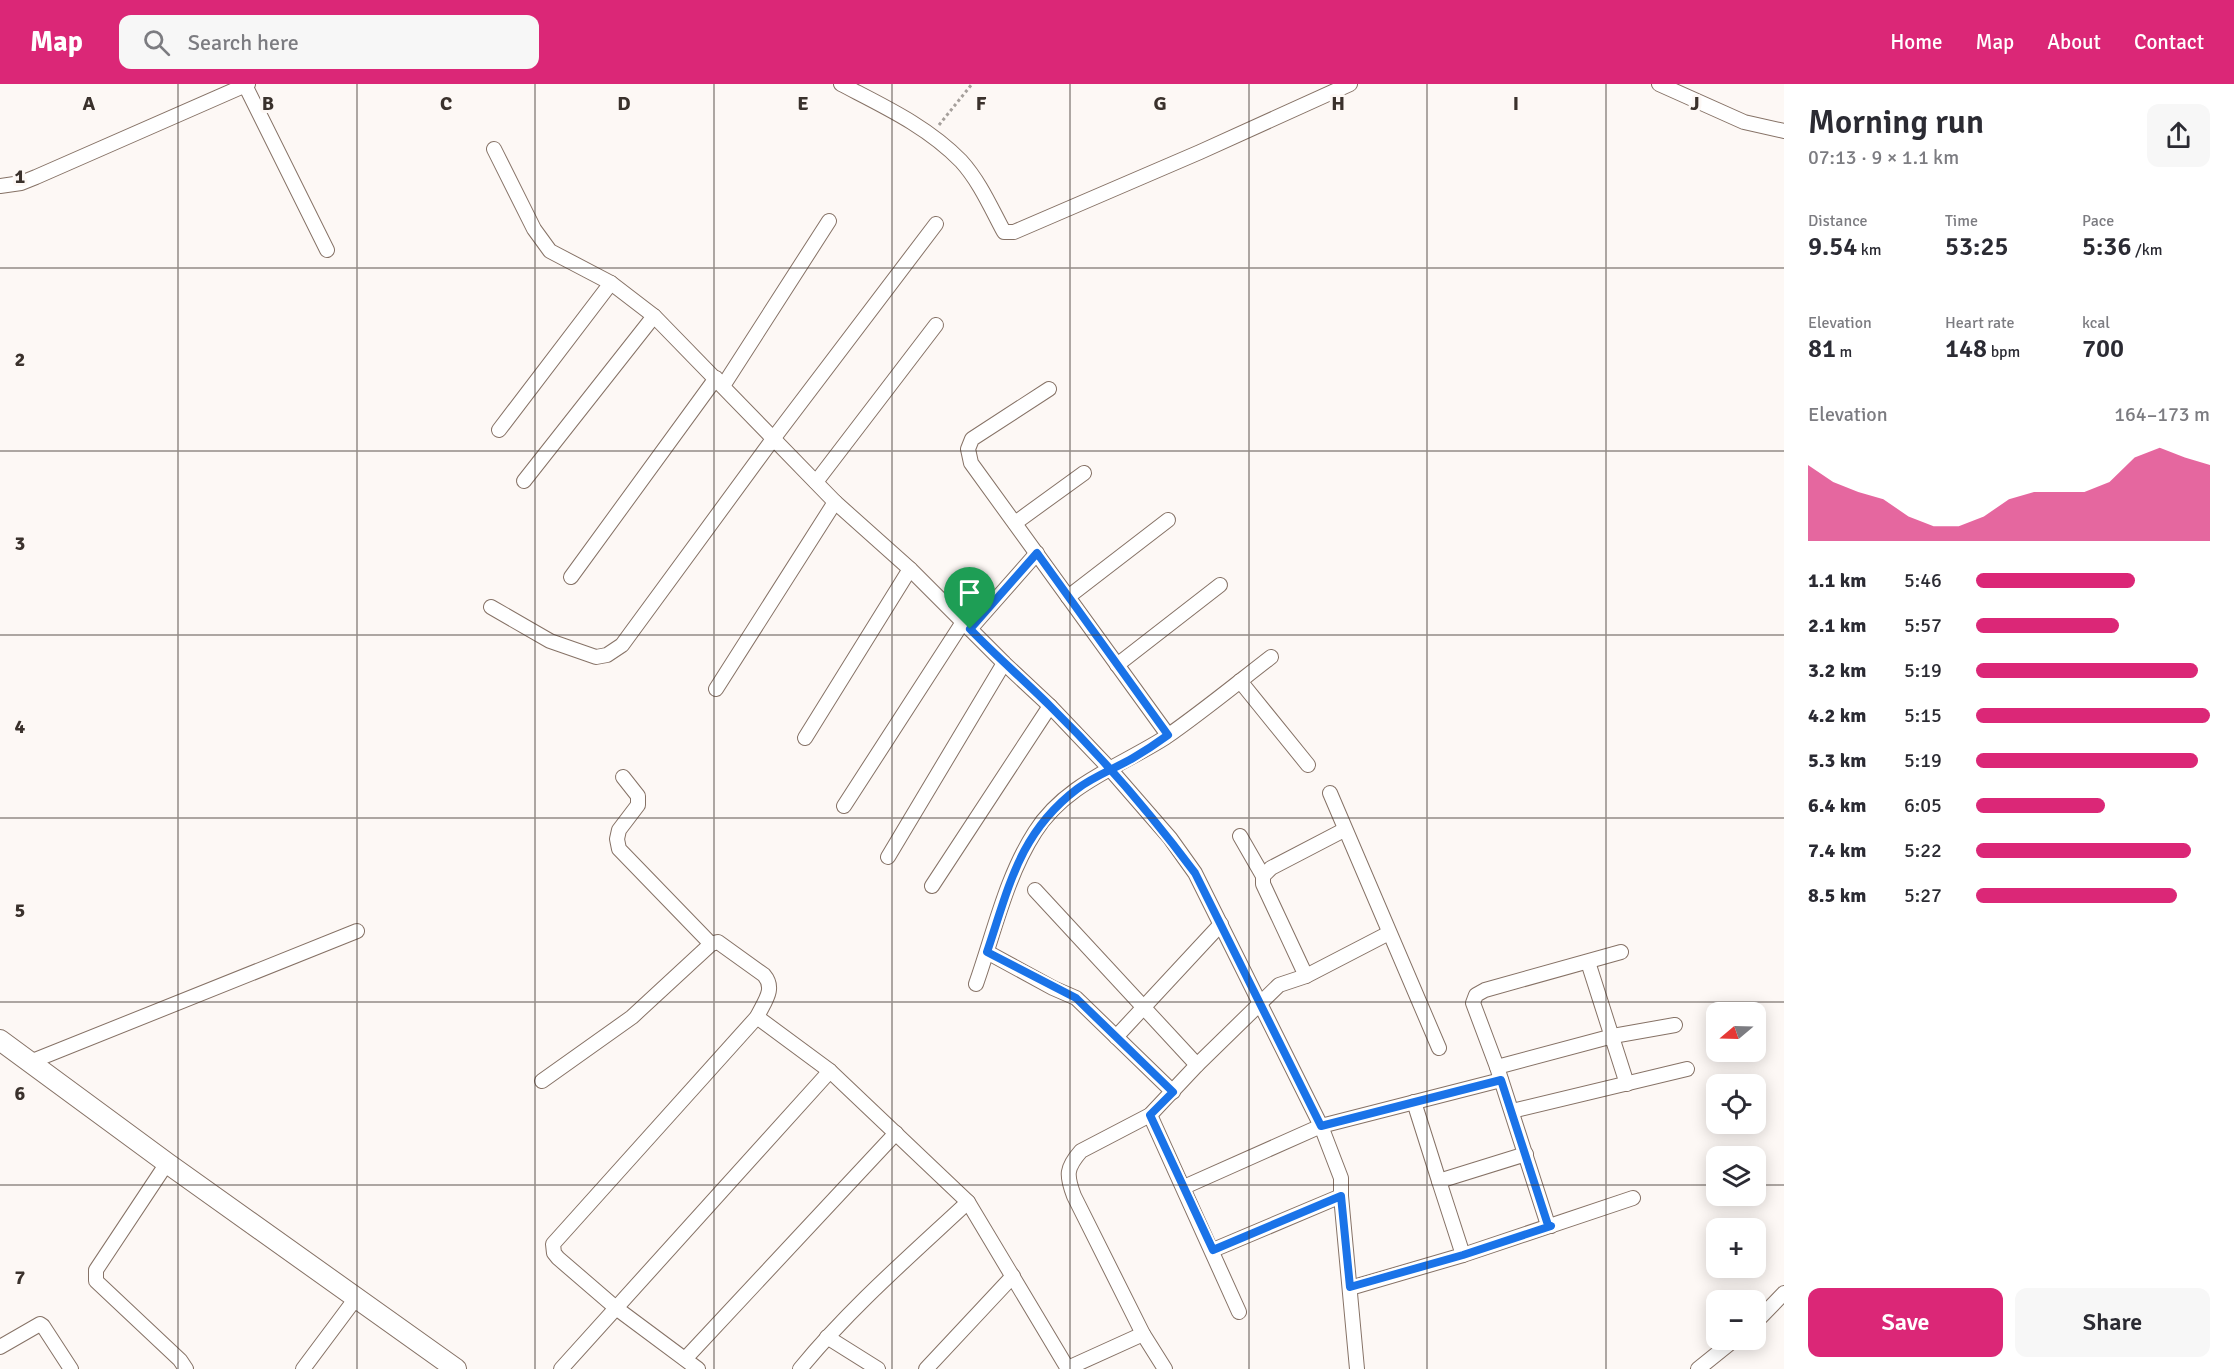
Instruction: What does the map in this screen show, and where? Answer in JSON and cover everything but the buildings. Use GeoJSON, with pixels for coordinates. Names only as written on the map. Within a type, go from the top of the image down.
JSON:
{"type":"FeatureCollection","features":[{"type":"Feature","properties":{"kind":"main road"},"geometry":{"type":"LineString","coordinates":[[0,1040],[167,1163],[456,1369]]}},
{"type":"Feature","properties":{"kind":"street"},"geometry":{"type":"LineString","coordinates":[[841,84],[904,117],[961,162],[984,193],[1004,232],[1014,232],[1200,153],[1350,84]]}},
{"type":"Feature","properties":{"kind":"street"},"geometry":{"type":"LineString","coordinates":[[1659,84],[1744,122],[1784,131]]}},
{"type":"Feature","properties":{"kind":"street"},"geometry":{"type":"LineString","coordinates":[[0,186],[21,183],[36,177],[247,85],[327,250]]}},
{"type":"Feature","properties":{"kind":"street"},"geometry":{"type":"LineString","coordinates":[[494,149],[534,229],[550,251],[611,283],[654,316],[835,502],[910,569],[1050,706],[1110,769],[1170,838],[1195,873],[1321,1126],[1341,1178],[1357,1369]]}},
{"type":"Feature","properties":{"kind":"street"},"geometry":{"type":"LineString","coordinates":[[571,577],[720,382],[829,221]]}},
{"type":"Feature","properties":{"kind":"street"},"geometry":{"type":"LineString","coordinates":[[491,607],[550,641],[596,657],[607,655],[621,645],[936,224]]}},
{"type":"Feature","properties":{"kind":"street"},"geometry":{"type":"LineString","coordinates":[[499,430],[611,283]]}},
{"type":"Feature","properties":{"kind":"street"},"geometry":{"type":"LineString","coordinates":[[524,481],[654,316]]}},
{"type":"Feature","properties":{"kind":"street"},"geometry":{"type":"LineString","coordinates":[[816,482],[936,325]]}},
{"type":"Feature","properties":{"kind":"street"},"geometry":{"type":"LineString","coordinates":[[1049,389],[972,439],[968,449],[971,462],[1168,735]]}},
{"type":"Feature","properties":{"kind":"street"},"geometry":{"type":"LineString","coordinates":[[1015,523],[1084,473]]}},
{"type":"Feature","properties":{"kind":"street"},"geometry":{"type":"LineString","coordinates":[[716,689],[835,502]]}},
{"type":"Feature","properties":{"kind":"street"},"geometry":{"type":"LineString","coordinates":[[1068,597],[1168,520]]}},
{"type":"Feature","properties":{"kind":"street"},"geometry":{"type":"LineString","coordinates":[[844,806],[967,626],[1037,553]]}},
{"type":"Feature","properties":{"kind":"street"},"geometry":{"type":"LineString","coordinates":[[805,738],[910,569]]}},
{"type":"Feature","properties":{"kind":"street"},"geometry":{"type":"LineString","coordinates":[[1117,664],[1220,585]]}},
{"type":"Feature","properties":{"kind":"street"},"geometry":{"type":"LineString","coordinates":[[976,984],[1019,858],[1036,830],[1052,810],[1077,789],[1132,759],[1168,735],[1271,657]]}},
{"type":"Feature","properties":{"kind":"street"},"geometry":{"type":"LineString","coordinates":[[888,857],[1004,663]]}},
{"type":"Feature","properties":{"kind":"street"},"geometry":{"type":"LineString","coordinates":[[1240,681],[1308,765]]}},
{"type":"Feature","properties":{"kind":"street"},"geometry":{"type":"LineString","coordinates":[[932,886],[1050,706]]}},
{"type":"Feature","properties":{"kind":"street"},"geometry":{"type":"LineString","coordinates":[[622,777],[638,796],[638,805],[619,830],[616,839],[619,849],[711,944]]}},
{"type":"Feature","properties":{"kind":"street"},"geometry":{"type":"LineString","coordinates":[[1330,794],[1439,1048]]}},
{"type":"Feature","properties":{"kind":"street"},"geometry":{"type":"LineString","coordinates":[[1263,876],[1271,868],[1344,830]]}},
{"type":"Feature","properties":{"kind":"street"},"geometry":{"type":"LineString","coordinates":[[1240,836],[1263,876],[1263,884],[1306,976]]}},
{"type":"Feature","properties":{"kind":"street"},"geometry":{"type":"LineString","coordinates":[[1035,890],[1197,1065]]}},
{"type":"Feature","properties":{"kind":"street"},"geometry":{"type":"LineString","coordinates":[[1116,1037],[1221,924]]}},
{"type":"Feature","properties":{"kind":"street"},"geometry":{"type":"LineString","coordinates":[[30,1062],[357,931]]}},
{"type":"Feature","properties":{"kind":"street"},"geometry":{"type":"LineString","coordinates":[[1165,1369],[1143,1334],[1074,1196],[1067,1178],[1074,1160],[1081,1151],[1150,1115],[1197,1065],[1280,985],[1306,976],[1389,933]]}},
{"type":"Feature","properties":{"kind":"street"},"geometry":{"type":"LineString","coordinates":[[542,1081],[632,1017],[711,944],[718,942],[764,975],[770,982],[771,990],[757,1017],[553,1244],[554,1253],[558,1258],[616,1308],[698,1369]]}},
{"type":"Feature","properties":{"kind":"street"},"geometry":{"type":"LineString","coordinates":[[987,952],[1076,998],[1173,1092]]}},
{"type":"Feature","properties":{"kind":"street"},"geometry":{"type":"LineString","coordinates":[[1551,1226],[1548,1225],[1512,1111],[1473,1003],[1476,996],[1485,990],[1621,952]]}},
{"type":"Feature","properties":{"kind":"street"},"geometry":{"type":"LineString","coordinates":[[1588,962],[1627,1084]]}},
{"type":"Feature","properties":{"kind":"street"},"geometry":{"type":"LineString","coordinates":[[757,1017],[830,1071],[968,1202],[1068,1368],[1143,1334]]}},
{"type":"Feature","properties":{"kind":"street"},"geometry":{"type":"LineString","coordinates":[[1184,1187],[1321,1126],[1414,1102],[1613,1036],[1675,1025]]}},
{"type":"Feature","properties":{"kind":"street"},"geometry":{"type":"LineString","coordinates":[[1512,1111],[1687,1069]]}},
{"type":"Feature","properties":{"kind":"street"},"geometry":{"type":"LineString","coordinates":[[561,1369],[830,1071]]}},
{"type":"Feature","properties":{"kind":"street"},"geometry":{"type":"LineString","coordinates":[[1414,1102],[1463,1255]]}},
{"type":"Feature","properties":{"kind":"street"},"geometry":{"type":"LineString","coordinates":[[1150,1115],[1213,1250],[1239,1312]]}},
{"type":"Feature","properties":{"kind":"street"},"geometry":{"type":"LineString","coordinates":[[685,1359],[896,1134]]}},
{"type":"Feature","properties":{"kind":"street"},"geometry":{"type":"LineString","coordinates":[[1439,1181],[1526,1154]]}},
{"type":"Feature","properties":{"kind":"street"},"geometry":{"type":"LineString","coordinates":[[167,1163],[94,1276],[96,1281],[180,1360],[186,1369]]}},
{"type":"Feature","properties":{"kind":"street"},"geometry":{"type":"LineString","coordinates":[[1213,1250],[1341,1196]]}},
{"type":"Feature","properties":{"kind":"street"},"geometry":{"type":"LineString","coordinates":[[1350,1287],[1463,1255],[1633,1198]]}},
{"type":"Feature","properties":{"kind":"street"},"geometry":{"type":"LineString","coordinates":[[800,1369],[826,1337],[874,1289],[968,1202]]}},
{"type":"Feature","properties":{"kind":"street"},"geometry":{"type":"LineString","coordinates":[[926,1369],[1012,1276]]}},
{"type":"Feature","properties":{"kind":"street"},"geometry":{"type":"LineString","coordinates":[[1766,1312],[1784,1293]]}},
{"type":"Feature","properties":{"kind":"street"},"geometry":{"type":"LineString","coordinates":[[303,1369],[356,1298]]}},
{"type":"Feature","properties":{"kind":"street"},"geometry":{"type":"LineString","coordinates":[[0,1347],[40,1324],[71,1369]]}},
{"type":"Feature","properties":{"kind":"street"},"geometry":{"type":"LineString","coordinates":[[826,1337],[878,1369]]}},
{"type":"Feature","properties":{"kind":"street"},"geometry":{"type":"LineString","coordinates":[[1698,1369],[1722,1350]]}},
{"type":"Feature","properties":{"kind":"path"},"geometry":{"type":"LineString","coordinates":[[930,136],[972,84]]}},
{"type":"Feature","properties":{"kind":"route"},"geometry":{"type":"LineString","coordinates":[[970,629],[1037,553],[1168,735],[1132,759],[1110,769],[1097,775],[1052,810],[1036,830],[1019,858],[987,952],[1076,998],[1173,1092],[1150,1115],[1213,1250],[1341,1196],[1350,1287],[1463,1255],[1551,1226],[1548,1225],[1501,1080],[1321,1126],[1195,873],[1170,838],[1110,769],[1050,706],[970,629]]}}]}
